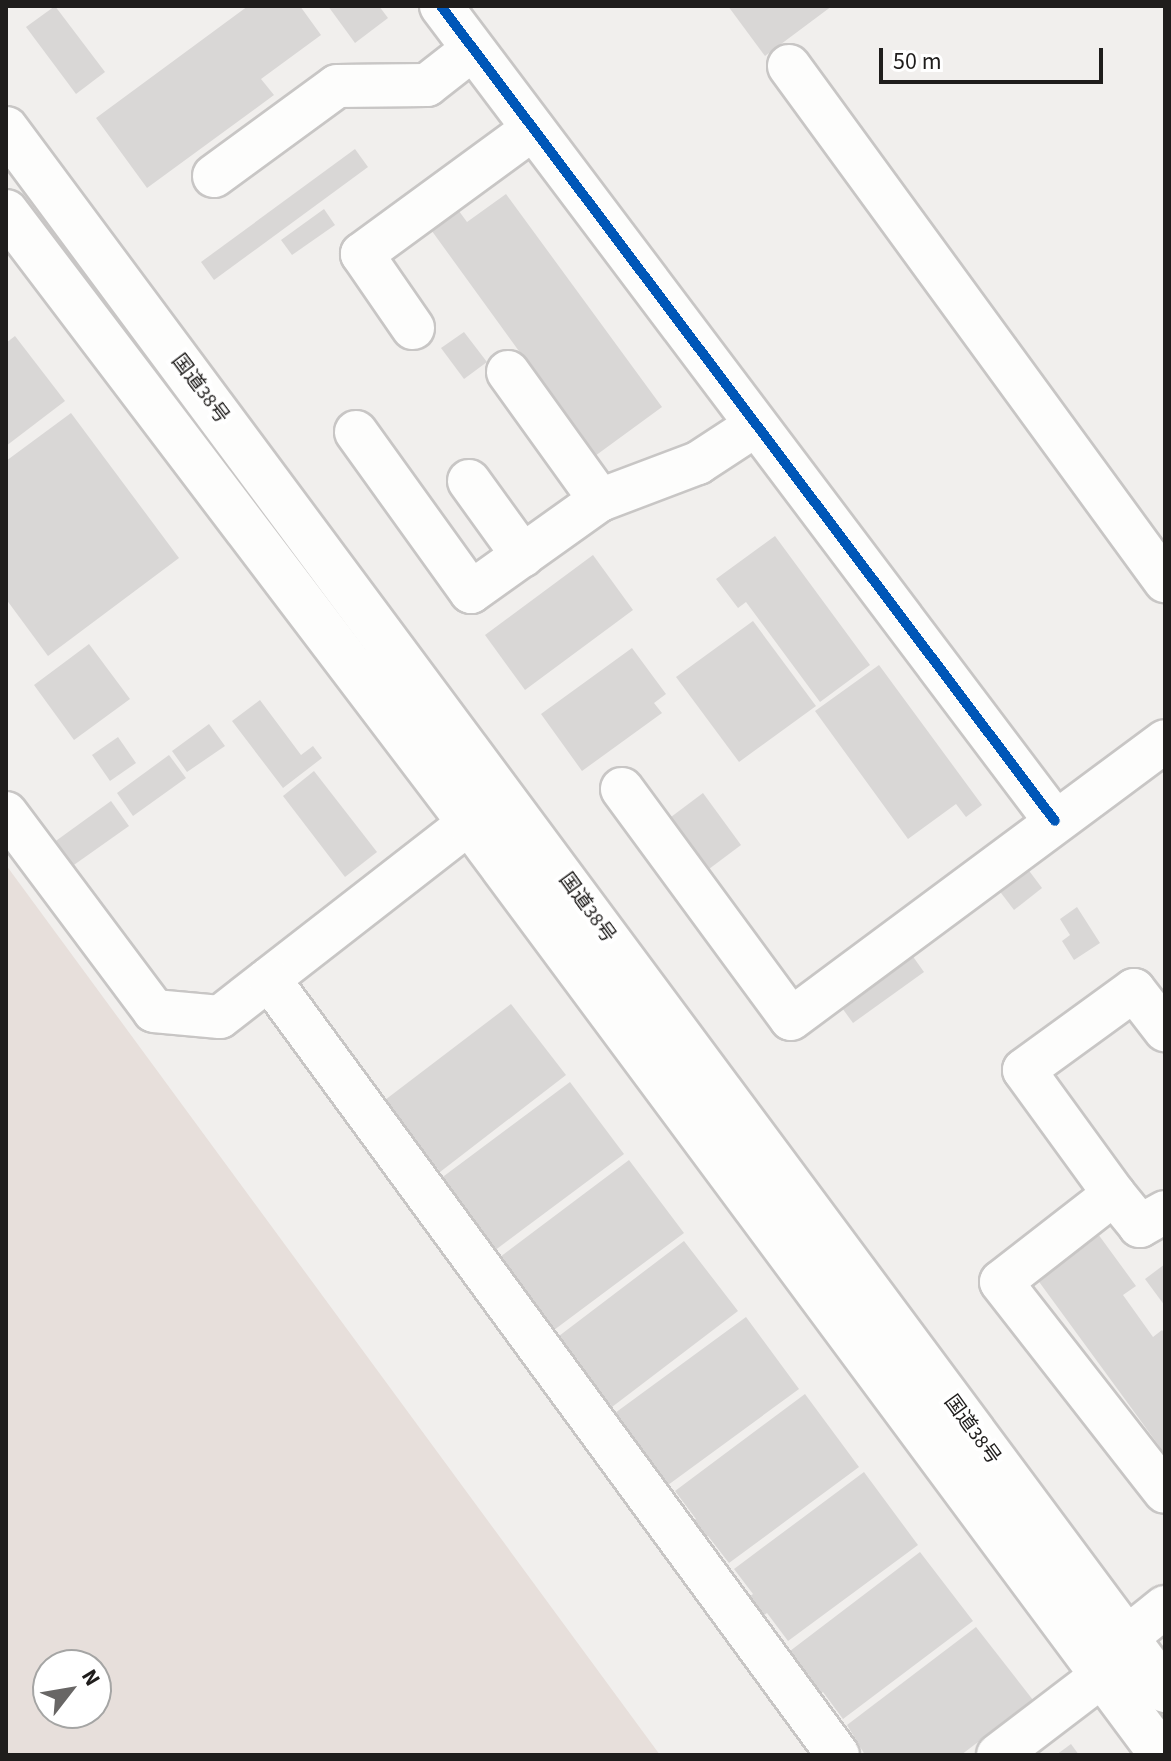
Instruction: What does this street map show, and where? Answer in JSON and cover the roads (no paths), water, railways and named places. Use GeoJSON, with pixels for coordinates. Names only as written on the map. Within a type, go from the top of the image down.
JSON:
{"type":"FeatureCollection","features":[{"type":"Feature","properties":{"kind":"highway","name":"国道38号"},"geometry":{"type":"LineString","coordinates":[[6,129],[504,796],[1108,1658],[1162,1755]]}},
{"type":"Feature","properties":{"kind":"highway","name":"国道38号"},"geometry":{"type":"LineString","coordinates":[[6,212],[1108,1658],[1165,1690]]}},
{"type":"Feature","properties":{"kind":"street"},"geometry":{"type":"LineString","coordinates":[[441,6],[1055,821]]}},
{"type":"Feature","properties":{"kind":"street"},"geometry":{"type":"LineString","coordinates":[[214,176],[337,86],[427,85],[473,49]]}},
{"type":"Feature","properties":{"kind":"street"},"geometry":{"type":"LineString","coordinates":[[789,66],[1165,581]]}},
{"type":"Feature","properties":{"kind":"street"},"geometry":{"type":"LineString","coordinates":[[413,328],[362,254],[533,129]]}},
{"type":"Feature","properties":{"kind":"street"},"geometry":{"type":"LineString","coordinates":[[508,372],[600,500]]}},
{"type":"Feature","properties":{"kind":"street"},"geometry":{"type":"LineString","coordinates":[[356,432],[471,592],[600,500],[698,463],[756,425]]}},
{"type":"Feature","properties":{"kind":"street"},"geometry":{"type":"LineString","coordinates":[[469,481],[523,556]]}},
{"type":"Feature","properties":{"kind":"street"},"geometry":{"type":"LineString","coordinates":[[622,789],[791,1019],[1165,741]]}},
{"type":"Feature","properties":{"kind":"street"},"geometry":{"type":"LineString","coordinates":[[6,813],[154,1011],[220,1017],[504,796]]}},
{"type":"Feature","properties":{"kind":"street"},"geometry":{"type":"LineString","coordinates":[[269,979],[838,1755]]}},
{"type":"Feature","properties":{"kind":"street"},"geometry":{"type":"LineString","coordinates":[[1165,1030],[1134,990],[1024,1070],[1140,1226],[1165,1212]]}},
{"type":"Feature","properties":{"kind":"street"},"geometry":{"type":"LineString","coordinates":[[1114,1194],[1001,1282],[1165,1492]]}},
{"type":"Feature","properties":{"kind":"street"},"geometry":{"type":"LineString","coordinates":[[998,1755],[1165,1607]]}}]}
